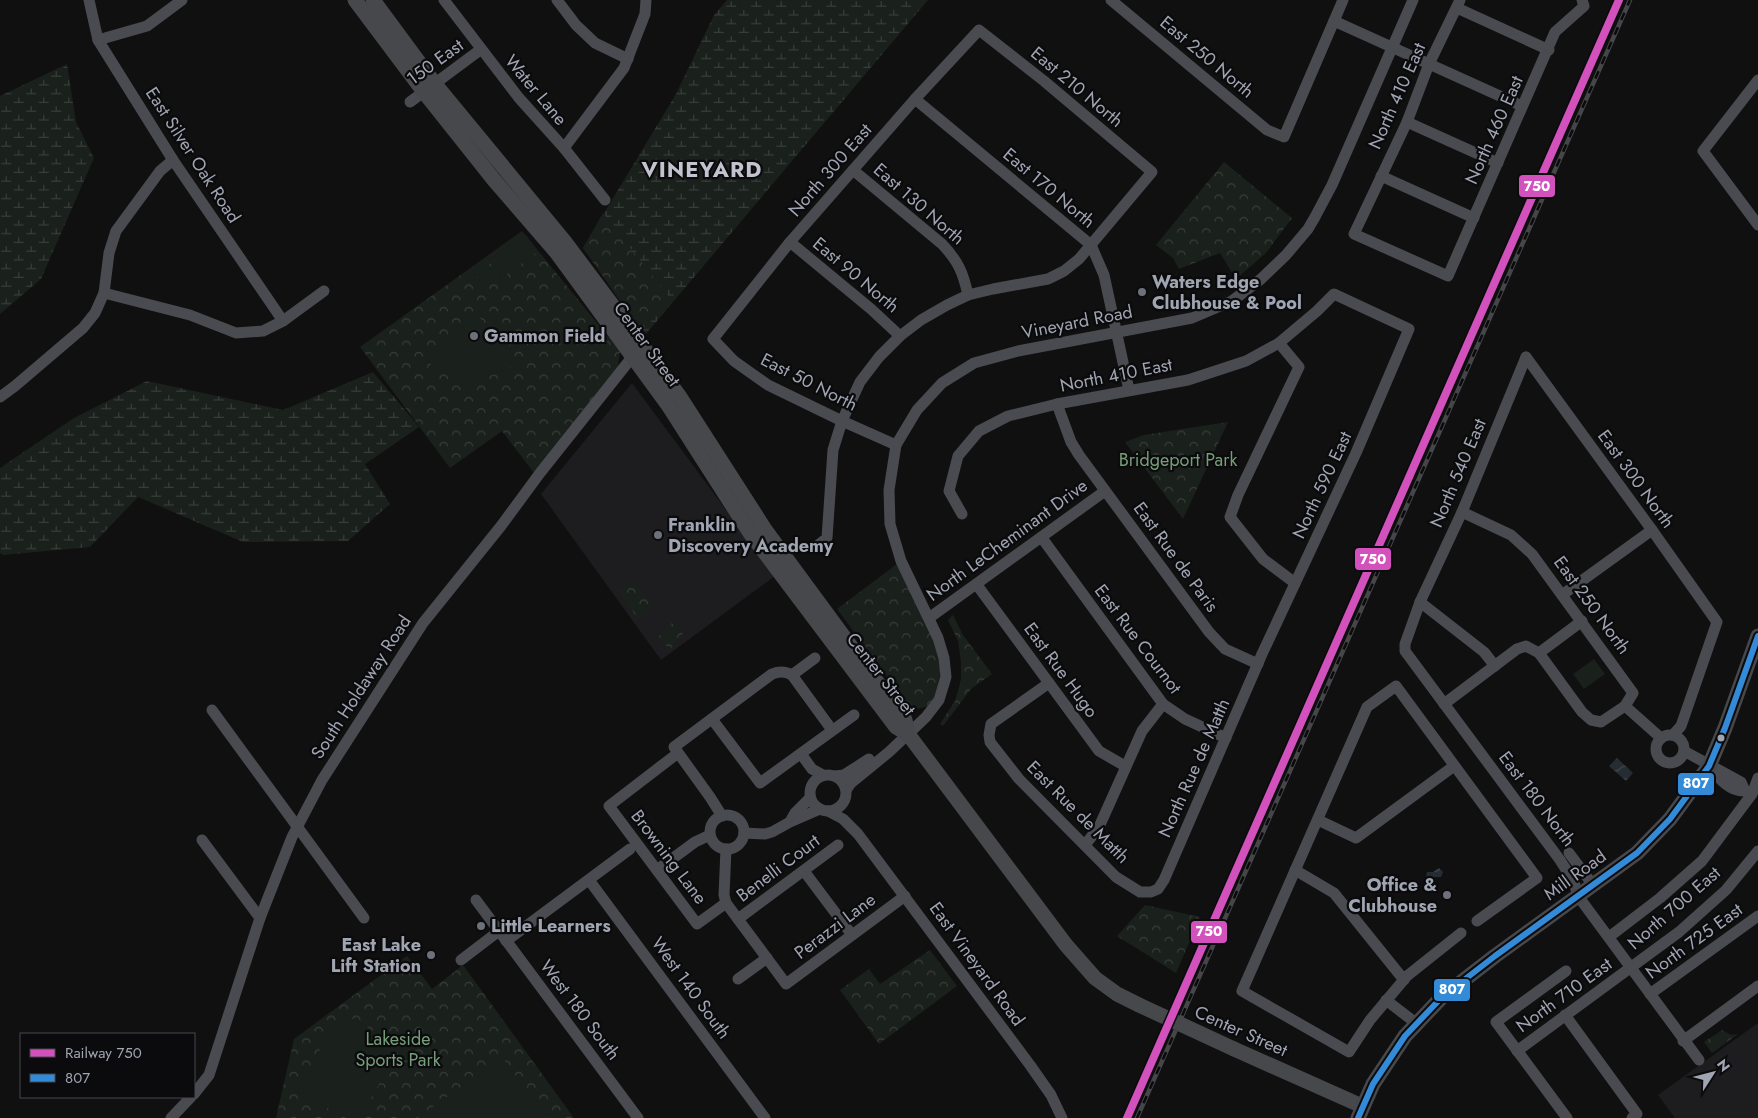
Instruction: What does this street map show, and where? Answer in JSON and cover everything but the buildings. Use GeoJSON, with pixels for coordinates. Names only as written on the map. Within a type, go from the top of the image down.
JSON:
{"type":"FeatureCollection","features":[{"type":"Feature","properties":{"kind":"main road","name":"Center Street"},"geometry":{"type":"LineString","coordinates":[[355,0],[429,88]]}},
{"type":"Feature","properties":{"kind":"main road","name":"Center Street"},"geometry":{"type":"LineString","coordinates":[[373,0],[429,88],[494,180],[638,352],[680,397],[756,516],[905,720],[908,734],[1071,951],[1095,978],[1117,994],[1234,1049],[1360,1112]]}},
{"type":"Feature","properties":{"kind":"main road","name":"Center Street"},"geometry":{"type":"LineString","coordinates":[[638,352],[750,533],[896,728],[908,734]]}},
{"type":"Feature","properties":{"kind":"main road"},"geometry":{"type":"LineString","coordinates":[[694,444],[702,444],[722,478],[733,480]]}},
{"type":"Feature","properties":{"kind":"main road"},"geometry":{"type":"LineString","coordinates":[[750,533],[756,516]]}},
{"type":"Feature","properties":{"kind":"main road","name":"Mill Road"},"geometry":{"type":"LineString","coordinates":[[1360,1112],[1374,1084],[1405,1036],[1442,997],[1494,956],[1637,853],[1670,819],[1709,766],[1725,728],[1758,636]]}},
{"type":"Feature","properties":{"kind":"street","name":"East Silver Oak Road"},"geometry":{"type":"LineString","coordinates":[[89,0],[98,40],[174,160],[282,321]]}},
{"type":"Feature","properties":{"kind":"street"},"geometry":{"type":"LineString","coordinates":[[98,40],[147,26],[180,0]]}},
{"type":"Feature","properties":{"kind":"street","name":"Water Lane"},"geometry":{"type":"LineString","coordinates":[[444,0],[480,50],[519,98],[564,148],[605,200]]}},
{"type":"Feature","properties":{"kind":"street"},"geometry":{"type":"LineString","coordinates":[[557,0],[576,25],[595,43],[628,59]]}},
{"type":"Feature","properties":{"kind":"street"},"geometry":{"type":"LineString","coordinates":[[564,148],[624,68],[645,14],[646,0]]}},
{"type":"Feature","properties":{"kind":"street","name":"East 250 North"},"geometry":{"type":"LineString","coordinates":[[1111,0],[1267,130],[1284,137],[1334,21]]}},
{"type":"Feature","properties":{"kind":"street"},"geometry":{"type":"LineString","coordinates":[[1343,0],[1334,21],[1522,106]]}},
{"type":"Feature","properties":{"kind":"street","name":"Vineyard Road"},"geometry":{"type":"LineString","coordinates":[[846,793],[851,783],[889,752],[926,717],[939,700],[946,677],[944,658],[938,638],[901,561],[890,524],[889,490],[896,445],[917,410],[942,383],[974,363],[1018,351],[1192,318],[1232,301],[1261,279],[1286,255],[1308,229],[1332,185],[1413,0]]}},
{"type":"Feature","properties":{"kind":"street","name":"North 460 East"},"geometry":{"type":"LineString","coordinates":[[1448,276],[1555,32],[1583,3]]}},
{"type":"Feature","properties":{"kind":"street"},"geometry":{"type":"LineString","coordinates":[[1459,4],[1548,50]]}},
{"type":"Feature","properties":{"kind":"street","name":"North 410 East"},"geometry":{"type":"LineString","coordinates":[[1448,276],[1354,234],[1407,122],[1429,64],[1459,4]]}},
{"type":"Feature","properties":{"kind":"street","name":"North 300 East"},"geometry":{"type":"LineString","coordinates":[[713,339],[790,242],[915,99],[979,30]]}},
{"type":"Feature","properties":{"kind":"street","name":"East 210 North"},"geometry":{"type":"LineString","coordinates":[[979,30],[1152,172],[1091,245]]}},
{"type":"Feature","properties":{"kind":"street","name":"150 East"},"geometry":{"type":"LineString","coordinates":[[410,102],[480,50]]}},
{"type":"Feature","properties":{"kind":"street"},"geometry":{"type":"LineString","coordinates":[[1758,80],[1702,151],[1758,225]]}},
{"type":"Feature","properties":{"kind":"street","name":"East 170 North"},"geometry":{"type":"LineString","coordinates":[[915,99],[1091,245],[1104,275],[1129,390]]}},
{"type":"Feature","properties":{"kind":"street"},"geometry":{"type":"LineString","coordinates":[[1407,122],[1498,163]]}},
{"type":"Feature","properties":{"kind":"street"},"geometry":{"type":"LineString","coordinates":[[0,397],[83,328],[95,314],[104,293],[108,253],[116,231],[160,171],[174,160]]}},
{"type":"Feature","properties":{"kind":"street","name":"East 130 North"},"geometry":{"type":"LineString","coordinates":[[853,170],[942,244],[955,258],[964,276],[968,295]]}},
{"type":"Feature","properties":{"kind":"street"},"geometry":{"type":"LineString","coordinates":[[1381,176],[1474,218]]}},
{"type":"Feature","properties":{"kind":"street","name":"East 90 North"},"geometry":{"type":"LineString","coordinates":[[790,242],[871,309],[900,336]]}},
{"type":"Feature","properties":{"kind":"street"},"geometry":{"type":"LineString","coordinates":[[817,546],[827,538],[833,450],[842,421],[860,382],[879,357],[900,336],[928,316],[968,295],[993,288],[1048,279],[1064,271],[1079,259],[1091,245]]}},
{"type":"Feature","properties":{"kind":"street"},"geometry":{"type":"LineString","coordinates":[[104,293],[190,316],[236,333],[263,331],[282,321],[324,291]]}},
{"type":"Feature","properties":{"kind":"street","name":"North 410 East"},"geometry":{"type":"LineString","coordinates":[[962,514],[948,491],[958,456],[979,431],[1008,416],[1057,404],[1188,380],[1246,361],[1279,343],[1334,294],[1409,328]]}},
{"type":"Feature","properties":{"kind":"street","name":"North 590 East"},"geometry":{"type":"LineString","coordinates":[[1260,659],[1356,453],[1409,328]]}},
{"type":"Feature","properties":{"kind":"street","name":"East 50 North"},"geometry":{"type":"LineString","coordinates":[[713,339],[734,361],[768,385],[896,445]]}},
{"type":"Feature","properties":{"kind":"street"},"geometry":{"type":"LineString","coordinates":[[1279,343],[1299,367],[1238,495],[1230,517],[1262,559],[1295,584]]}},
{"type":"Feature","properties":{"kind":"street","name":"South Holdaway Road"},"geometry":{"type":"LineString","coordinates":[[195,1093],[209,1075],[260,918],[298,827],[322,780],[423,623],[638,352]]}},
{"type":"Feature","properties":{"kind":"street","name":"North 540 East"},"geometry":{"type":"LineString","coordinates":[[1420,602],[1462,512],[1526,357]]}},
{"type":"Feature","properties":{"kind":"street","name":"East 300 North"},"geometry":{"type":"LineString","coordinates":[[1526,357],[1717,622],[1681,726],[1673,735]]}},
{"type":"Feature","properties":{"kind":"street","name":"East Rue de Paris"},"geometry":{"type":"LineString","coordinates":[[1057,404],[1071,442],[1079,455],[1209,632],[1225,649],[1260,659]]}},
{"type":"Feature","properties":{"kind":"street","name":"North LeCheminant Drive"},"geometry":{"type":"LineString","coordinates":[[929,618],[1105,491]]}},
{"type":"Feature","properties":{"kind":"street","name":"East 250 North"},"geometry":{"type":"LineString","coordinates":[[1462,512],[1511,535],[1532,554],[1633,693],[1625,706]]}},
{"type":"Feature","properties":{"kind":"street"},"geometry":{"type":"LineString","coordinates":[[1562,595],[1652,530]]}},
{"type":"Feature","properties":{"kind":"street","name":"East Rue Cournot"},"geometry":{"type":"LineString","coordinates":[[1042,538],[1163,704],[1198,726],[1226,738]]}},
{"type":"Feature","properties":{"kind":"street","name":"East Rue Hugo"},"geometry":{"type":"LineString","coordinates":[[977,585],[1099,751],[1125,766]]}},
{"type":"Feature","properties":{"kind":"street"},"geometry":{"type":"LineString","coordinates":[[1420,602],[1484,652],[1495,666]]}},
{"type":"Feature","properties":{"kind":"street","name":"East 180 North"},"geometry":{"type":"LineString","coordinates":[[1420,602],[1405,644],[1405,651],[1565,866],[1574,882],[1578,896],[1683,1041],[1699,1060]]}},
{"type":"Feature","properties":{"kind":"street"},"geometry":{"type":"LineString","coordinates":[[1539,653],[1582,621]]}},
{"type":"Feature","properties":{"kind":"street"},"geometry":{"type":"LineString","coordinates":[[1444,704],[1517,649],[1526,646],[1539,653],[1582,712],[1591,720],[1601,722],[1625,706],[1661,738]]}},
{"type":"Feature","properties":{"kind":"street"},"geometry":{"type":"LineString","coordinates":[[792,675],[815,658]]}},
{"type":"Feature","properties":{"kind":"street","name":"North Rue de Matth"},"geometry":{"type":"LineString","coordinates":[[1151,892],[1158,889],[1164,880],[1260,659]]}},
{"type":"Feature","properties":{"kind":"street"},"geometry":{"type":"LineString","coordinates":[[722,816],[676,750],[712,719],[772,674],[785,672],[792,675],[832,730]]}},
{"type":"Feature","properties":{"kind":"street","name":"East Rue de Matth"},"geometry":{"type":"LineString","coordinates":[[1049,683],[991,724],[990,742],[1019,779],[1116,877],[1140,892],[1151,892]]}},
{"type":"Feature","properties":{"kind":"street"},"geometry":{"type":"LineString","coordinates":[[1460,933],[1404,980],[1370,1020],[1349,1052],[1242,990],[1367,707],[1396,686],[1537,878],[1477,920]]}},
{"type":"Feature","properties":{"kind":"street"},"geometry":{"type":"LineString","coordinates":[[1085,845],[1099,827],[1142,731],[1163,704]]}},
{"type":"Feature","properties":{"kind":"street"},"geometry":{"type":"LineString","coordinates":[[212,710],[364,918]]}},
{"type":"Feature","properties":{"kind":"street"},"geometry":{"type":"LineString","coordinates":[[712,719],[760,783],[854,715]]}},
{"type":"Feature","properties":{"kind":"street"},"geometry":{"type":"LineString","coordinates":[[813,775],[844,774],[861,765],[893,740],[908,734]]}},
{"type":"Feature","properties":{"kind":"street"},"geometry":{"type":"LineString","coordinates":[[1673,735],[1677,736],[1683,743],[1684,751],[1679,760],[1670,763],[1661,760],[1656,751],[1661,738],[1673,735]]}},
{"type":"Feature","properties":{"kind":"street","name":"Browning Lane"},"geometry":{"type":"LineString","coordinates":[[676,750],[608,806],[697,924],[726,903]]}},
{"type":"Feature","properties":{"kind":"street"},"geometry":{"type":"LineString","coordinates":[[1684,751],[1709,766]]}},
{"type":"Feature","properties":{"kind":"street"},"geometry":{"type":"LineString","coordinates":[[801,754],[813,775],[810,798],[813,803],[824,810]]}},
{"type":"Feature","properties":{"kind":"street"},"geometry":{"type":"LineString","coordinates":[[1318,820],[1356,838],[1454,766]]}},
{"type":"Feature","properties":{"kind":"street"},"geometry":{"type":"LineString","coordinates":[[744,833],[765,834],[790,822],[824,810],[840,807],[846,793],[840,779],[829,775]]}},
{"type":"Feature","properties":{"kind":"street"},"geometry":{"type":"LineString","coordinates":[[1609,938],[1660,898],[1702,861],[1752,794],[1758,778]]}},
{"type":"Feature","properties":{"kind":"street","name":"East Vineyard Road"},"geometry":{"type":"LineString","coordinates":[[846,793],[848,813],[858,834]]}},
{"type":"Feature","properties":{"kind":"street"},"geometry":{"type":"LineString","coordinates":[[790,822],[795,813],[810,798]]}},
{"type":"Feature","properties":{"kind":"street","name":"East Vineyard Road"},"geometry":{"type":"LineString","coordinates":[[824,810],[843,819],[858,834],[1030,1065],[1051,1095],[1062,1118]]}},
{"type":"Feature","properties":{"kind":"street"},"geometry":{"type":"LineString","coordinates":[[722,816],[737,819],[744,833],[737,846],[726,849],[714,844],[710,835],[711,825],[722,816]]}},
{"type":"Feature","properties":{"kind":"street"},"geometry":{"type":"LineString","coordinates":[[657,870],[695,842],[710,835]]}},
{"type":"Feature","properties":{"kind":"street"},"geometry":{"type":"LineString","coordinates":[[202,840],[260,918]]}},
{"type":"Feature","properties":{"kind":"street","name":"Benelli Court"},"geometry":{"type":"LineString","coordinates":[[738,919],[838,846]]}},
{"type":"Feature","properties":{"kind":"street"},"geometry":{"type":"LineString","coordinates":[[461,960],[589,880],[630,849]]}},
{"type":"Feature","properties":{"kind":"street"},"geometry":{"type":"LineString","coordinates":[[726,849],[724,895],[726,903],[767,958],[738,979]]}},
{"type":"Feature","properties":{"kind":"street","name":"North 700 East"},"geometry":{"type":"LineString","coordinates":[[1631,968],[1679,932],[1726,890],[1758,851]]}},
{"type":"Feature","properties":{"kind":"street","name":"East 180 North"},"geometry":{"type":"LineString","coordinates":[[1569,853],[1593,885]]}},
{"type":"Feature","properties":{"kind":"street"},"geometry":{"type":"LineString","coordinates":[[804,870],[852,936]]}},
{"type":"Feature","properties":{"kind":"street"},"geometry":{"type":"LineString","coordinates":[[1295,870],[1334,893],[1404,980]]}},
{"type":"Feature","properties":{"kind":"street","name":"West 140 South"},"geometry":{"type":"LineString","coordinates":[[589,880],[765,1118]]}},
{"type":"Feature","properties":{"kind":"street","name":"Perazzi Lane"},"geometry":{"type":"LineString","coordinates":[[767,958],[786,984],[905,896]]}},
{"type":"Feature","properties":{"kind":"street","name":"West 180 South"},"geometry":{"type":"LineString","coordinates":[[476,900],[638,1118]]}},
{"type":"Feature","properties":{"kind":"street","name":"North 725 East"},"geometry":{"type":"LineString","coordinates":[[1650,994],[1758,916]]}},
{"type":"Feature","properties":{"kind":"street","name":"North 710 East"},"geometry":{"type":"LineString","coordinates":[[1518,1051],[1631,968]]}},
{"type":"Feature","properties":{"kind":"street"},"geometry":{"type":"LineString","coordinates":[[1566,971],[1496,1022],[1567,1118]]}},
{"type":"Feature","properties":{"kind":"street"},"geometry":{"type":"LineString","coordinates":[[1683,1041],[1758,986]]}},
{"type":"Feature","properties":{"kind":"street"},"geometry":{"type":"LineString","coordinates":[[1386,1000],[1417,1024]]}},
{"type":"Feature","properties":{"kind":"street"},"geometry":{"type":"LineString","coordinates":[[1566,1015],[1635,1116]]}},
{"type":"Feature","properties":{"kind":"street"},"geometry":{"type":"LineString","coordinates":[[171,1118],[190,1098]]}},
{"type":"Feature","properties":{"kind":"shaded area","name":"Franklin Discovery Academy"},"geometry":{"type":"Polygon","coordinates":[[[632,383],[775,576],[661,660],[541,494],[632,383]]]}},
{"type":"Feature","properties":{"kind":"shaded area"},"geometry":{"type":"Polygon","coordinates":[[[1758,1023],[1758,1118],[1675,1118],[1658,1095],[1758,1023]]]}},
{"type":"Feature","properties":{"kind":"green space"},"geometry":{"type":"Polygon","coordinates":[[[727,0],[928,0],[646,334],[583,248],[676,94],[714,15],[727,0]]]}},
{"type":"Feature","properties":{"kind":"green space"},"geometry":{"type":"Polygon","coordinates":[[[67,64],[76,122],[94,158],[41,279],[0,314],[0,96],[67,64]]]}},
{"type":"Feature","properties":{"kind":"green space"},"geometry":{"type":"Polygon","coordinates":[[[1224,162],[1292,218],[1266,253],[1236,279],[1220,253],[1179,269],[1173,258],[1156,245],[1224,162]]]}},
{"type":"Feature","properties":{"kind":"green space"},"geometry":{"type":"Polygon","coordinates":[[[603,213],[670,298],[639,328],[583,248],[603,213]]]}},
{"type":"Feature","properties":{"kind":"green space"},"geometry":{"type":"Polygon","coordinates":[[[522,231],[620,351],[618,366],[534,473],[502,431],[450,468],[360,347],[522,231]]]}},
{"type":"Feature","properties":{"kind":"green space"},"geometry":{"type":"Polygon","coordinates":[[[525,234],[538,251],[502,278],[488,260],[525,234]]]}},
{"type":"Feature","properties":{"kind":"green space"},"geometry":{"type":"Polygon","coordinates":[[[485,264],[495,275],[483,285],[474,272],[485,264]]]}},
{"type":"Feature","properties":{"kind":"green space","name":"Gammon Field"},"geometry":{"type":"Polygon","coordinates":[[[477,315],[520,362],[500,372],[480,378],[460,379],[439,371],[424,357],[477,315]]]}},
{"type":"Feature","properties":{"kind":"green space"},"geometry":{"type":"Polygon","coordinates":[[[373,372],[419,427],[365,464],[390,504],[348,541],[243,542],[138,497],[90,547],[3,555],[0,553],[0,468],[74,418],[147,381],[283,410],[373,372]]]}},
{"type":"Feature","properties":{"kind":"green space","name":"Bridgeport Park"},"geometry":{"type":"Polygon","coordinates":[[[1228,422],[1183,519],[1125,442],[1144,435],[1228,422]]]}},
{"type":"Feature","properties":{"kind":"green space"},"geometry":{"type":"Polygon","coordinates":[[[901,561],[944,658],[939,700],[929,706],[912,710],[837,609],[901,561]]]}},
{"type":"Feature","properties":{"kind":"green space"},"geometry":{"type":"Polygon","coordinates":[[[634,580],[654,607],[638,619],[618,591],[634,580]]]}},
{"type":"Feature","properties":{"kind":"green space"},"geometry":{"type":"Polygon","coordinates":[[[953,615],[963,635],[992,674],[971,689],[943,726],[940,724],[955,701],[961,680],[958,641],[948,620],[953,615]]]}},
{"type":"Feature","properties":{"kind":"green space"},"geometry":{"type":"Polygon","coordinates":[[[673,622],[684,632],[670,650],[658,637],[673,622]]]}},
{"type":"Feature","properties":{"kind":"green space"},"geometry":{"type":"Polygon","coordinates":[[[1594,659],[1605,674],[1584,689],[1573,674],[1594,659]]]}},
{"type":"Feature","properties":{"kind":"green space"},"geometry":{"type":"Polygon","coordinates":[[[1145,905],[1200,917],[1176,973],[1117,936],[1145,905]]]}},
{"type":"Feature","properties":{"kind":"green space"},"geometry":{"type":"Polygon","coordinates":[[[930,950],[957,986],[879,1044],[840,990],[869,969],[880,984],[930,950]]]}},
{"type":"Feature","properties":{"kind":"green space","name":"Lakeside Sports Park"},"geometry":{"type":"Polygon","coordinates":[[[407,956],[432,989],[463,965],[574,1118],[276,1118],[294,1039],[407,956]]]}},
{"type":"Feature","properties":{"kind":"green space"},"geometry":{"type":"Polygon","coordinates":[[[341,1012],[401,1047],[359,1118],[346,1118],[297,1091],[341,1012]]]}},
{"type":"Feature","properties":{"kind":"green space"},"geometry":{"type":"Polygon","coordinates":[[[1722,1030],[1731,1035],[1738,1034],[1712,1053],[1704,1042],[1722,1030]]]}},
{"type":"Feature","properties":{"kind":"green space"},"geometry":{"type":"Polygon","coordinates":[[[502,1057],[546,1118],[418,1118],[502,1057]]]}},
{"type":"Feature","properties":{"kind":"water"},"geometry":{"type":"Polygon","coordinates":[[[1617,758],[1633,773],[1626,781],[1609,766],[1617,758]]]}},
{"type":"Feature","properties":{"kind":"water"},"geometry":{"type":"Polygon","coordinates":[[[1439,868],[1443,872],[1441,877],[1434,877],[1429,880],[1426,878],[1427,872],[1433,872],[1439,868]]]}},
{"type":"Feature","properties":{"kind":"railway"},"geometry":{"type":"LineString","coordinates":[[1137,1118],[1630,0]]}},
{"type":"Feature","properties":{"kind":"rail line","name":"750"},"geometry":{"type":"LineString","coordinates":[[1127,1118],[1619,0]]}},
{"type":"Feature","properties":{"kind":"transit line","name":"807"},"geometry":{"type":"LineString","coordinates":[[1358,1118],[1373,1084],[1405,1036],[1442,997],[1637,853],[1670,819],[1709,766],[1725,728],[1758,636]]}},
{"type":"Feature","properties":{"kind":"place","name":"Waters Edge Clubhouse & Pool"},"geometry":{"type":"Point","coordinates":[1142,292]}},
{"type":"Feature","properties":{"kind":"place","name":"Gammon Field"},"geometry":{"type":"Point","coordinates":[474,336]}},
{"type":"Feature","properties":{"kind":"place","name":"Franklin Discovery Academy"},"geometry":{"type":"Point","coordinates":[658,535]}},
{"type":"Feature","properties":{"kind":"place","name":"Office & Clubhouse"},"geometry":{"type":"Point","coordinates":[1447,895]}},
{"type":"Feature","properties":{"kind":"place","name":"Little Learners"},"geometry":{"type":"Point","coordinates":[481,926]}},
{"type":"Feature","properties":{"kind":"place","name":"East Lake Lift Station"},"geometry":{"type":"Point","coordinates":[431,955]}},
{"type":"Feature","properties":{"kind":"district","name":"VINEYARD"},"geometry":{"type":"Point","coordinates":[702,169]}}]}
